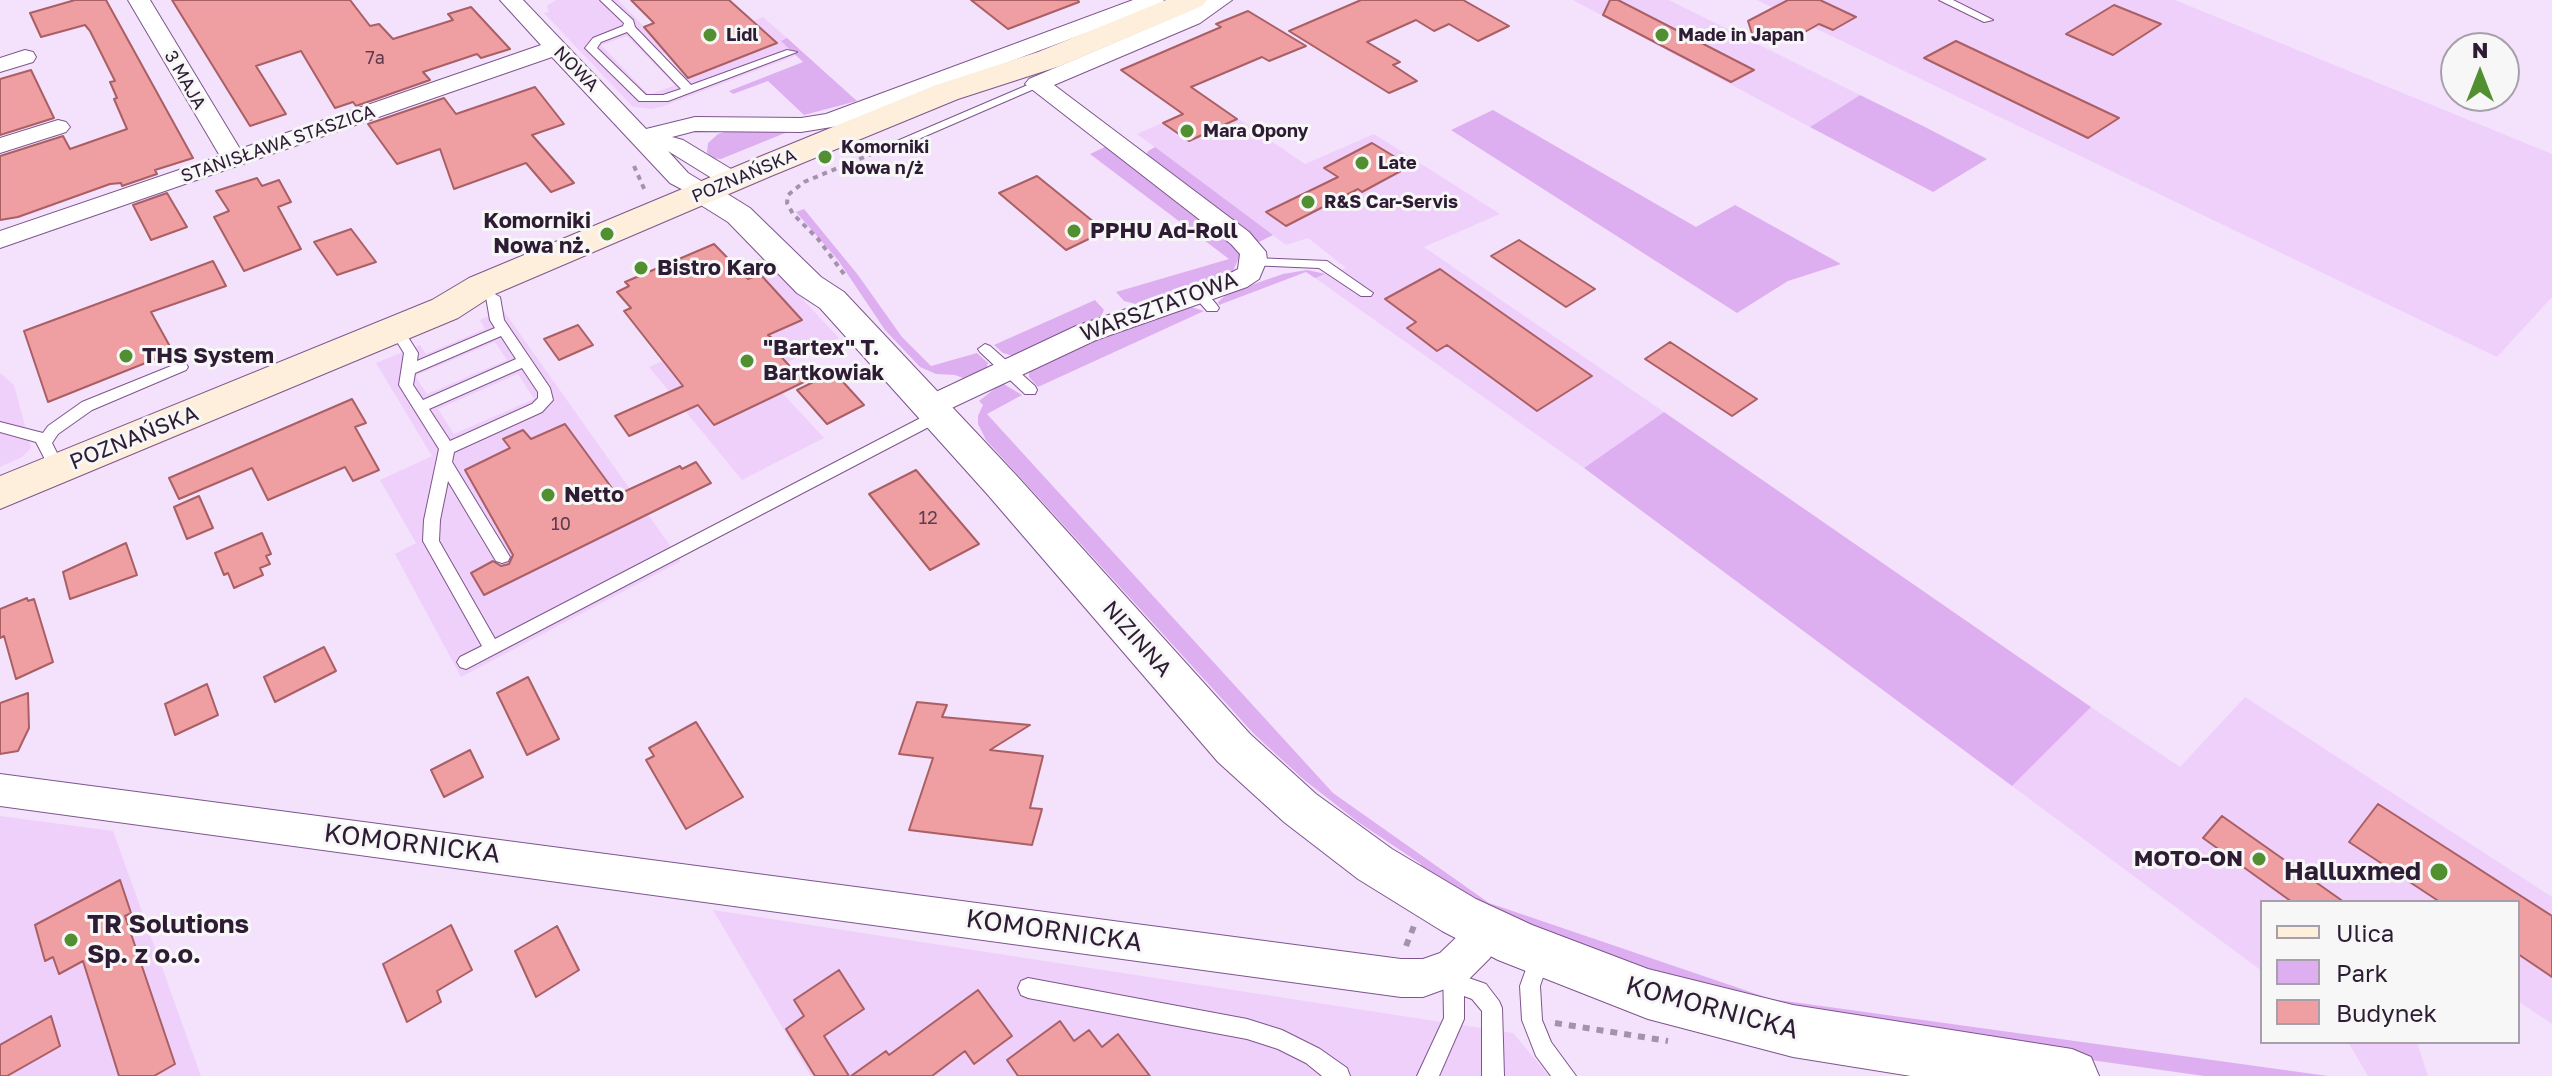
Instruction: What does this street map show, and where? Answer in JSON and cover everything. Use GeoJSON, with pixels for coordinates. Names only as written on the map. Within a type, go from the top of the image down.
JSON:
{"type":"FeatureCollection","features":[{"type":"Feature","properties":{"kind":"main road","name":"POZNAŃSKA"},"geometry":{"type":"LineString","coordinates":[[0,493],[52,455],[396,329],[445,309],[482,286],[1001,85],[1043,72],[1192,0]]}},
{"type":"Feature","properties":{"kind":"main road","name":"POZNAŃSKA"},"geometry":{"type":"LineString","coordinates":[[445,309],[498,314],[726,191]]}},
{"type":"Feature","properties":{"kind":"street","name":"3 MAJA"},"geometry":{"type":"LineString","coordinates":[[139,0],[234,159]]}},
{"type":"Feature","properties":{"kind":"street"},"geometry":{"type":"LineString","coordinates":[[642,137],[695,124],[801,125],[830,121],[1153,0]]}},
{"type":"Feature","properties":{"kind":"street","name":"POZNAŃSKA"},"geometry":{"type":"LineString","coordinates":[[1043,72],[1192,18],[1221,0]]}},
{"type":"Feature","properties":{"kind":"street","name":"NOWA"},"geometry":{"type":"LineString","coordinates":[[516,1],[555,48],[679,178],[726,191]]}},
{"type":"Feature","properties":{"kind":"street","name":"STANISŁAWA STASZICA"},"geometry":{"type":"LineString","coordinates":[[0,240],[555,48]]}},
{"type":"Feature","properties":{"kind":"street"},"geometry":{"type":"LineString","coordinates":[[0,65],[25,57]]}},
{"type":"Feature","properties":{"kind":"street","name":"WARSZTATOWA"},"geometry":{"type":"LineString","coordinates":[[935,411],[1008,370],[1095,329],[1206,301],[1244,278],[1250,273],[1254,262],[1253,252],[1240,238],[1043,72]]}},
{"type":"Feature","properties":{"kind":"street"},"geometry":{"type":"LineString","coordinates":[[0,146],[58,127]]}},
{"type":"Feature","properties":{"kind":"street","name":"NIZINNA"},"geometry":{"type":"LineString","coordinates":[[726,191],[748,223],[809,285],[838,287],[935,411],[1234,748],[1300,808],[1347,845],[1431,899],[1485,929]]}},
{"type":"Feature","properties":{"kind":"street","name":"KOMORNICKA"},"geometry":{"type":"LineString","coordinates":[[0,790],[1401,978],[1454,975]]}},
{"type":"Feature","properties":{"kind":"street"},"geometry":{"type":"LineString","coordinates":[[1454,975],[1485,929]]}},
{"type":"Feature","properties":{"kind":"street","name":"KOMORNICKA"},"geometry":{"type":"LineString","coordinates":[[1485,929],[1541,954],[1648,994],[1748,1021],[1912,1053],[2072,1076]]}},
{"type":"Feature","properties":{"kind":"lane"},"geometry":{"type":"LineString","coordinates":[[605,0],[629,22],[629,28],[689,90]]}},
{"type":"Feature","properties":{"kind":"lane"},"geometry":{"type":"LineString","coordinates":[[1944,0],[1988,20]]}},
{"type":"Feature","properties":{"kind":"lane"},"geometry":{"type":"LineString","coordinates":[[629,28],[597,40],[591,48],[643,99],[657,100],[689,90],[791,52]]}},
{"type":"Feature","properties":{"kind":"lane","name":"POZNAŃSKA"},"geometry":{"type":"LineString","coordinates":[[900,145],[1043,72]]}},
{"type":"Feature","properties":{"kind":"lane"},"geometry":{"type":"LineString","coordinates":[[1254,262],[1322,264],[1366,293]]}},
{"type":"Feature","properties":{"kind":"lane"},"geometry":{"type":"LineString","coordinates":[[408,370],[498,314],[545,392],[546,400],[542,404],[446,456],[432,520],[431,541],[492,648]]}},
{"type":"Feature","properties":{"kind":"lane"},"geometry":{"type":"LineString","coordinates":[[396,329],[411,353],[406,385],[502,557]]}},
{"type":"Feature","properties":{"kind":"lane"},"geometry":{"type":"LineString","coordinates":[[985,349],[1030,390]]}},
{"type":"Feature","properties":{"kind":"lane"},"geometry":{"type":"LineString","coordinates":[[420,407],[525,361]]}},
{"type":"Feature","properties":{"kind":"lane"},"geometry":{"type":"LineString","coordinates":[[0,427],[52,455],[53,430],[87,406],[181,367]]}},
{"type":"Feature","properties":{"kind":"lane"},"geometry":{"type":"LineString","coordinates":[[466,662],[935,411]]}},
{"type":"Feature","properties":{"kind":"lane"},"geometry":{"type":"LineString","coordinates":[[1541,954],[1530,986],[1532,1020],[1543,1049],[1565,1076]]}},
{"type":"Feature","properties":{"kind":"lane"},"geometry":{"type":"LineString","coordinates":[[1428,1076],[1454,1019],[1454,975]]}},
{"type":"Feature","properties":{"kind":"lane"},"geometry":{"type":"LineString","coordinates":[[1454,975],[1479,991],[1492,1008],[1493,1076]]}},
{"type":"Feature","properties":{"kind":"lane"},"geometry":{"type":"LineString","coordinates":[[1028,988],[1247,1029],[1292,1045],[1339,1076]]}},
{"type":"Feature","properties":{"kind":"path"},"geometry":{"type":"LineString","coordinates":[[838,287],[786,207],[788,195],[798,183],[900,145]]}},
{"type":"Feature","properties":{"kind":"path"},"geometry":{"type":"LineString","coordinates":[[1398,952],[1411,939],[1414,921],[1410,913]]}},
{"type":"Feature","properties":{"kind":"shaded area"},"geometry":{"type":"Polygon","coordinates":[[[556,0],[618,0],[668,51],[662,54],[687,78],[777,43],[753,21],[763,17],[787,38],[782,40],[797,55],[664,106],[652,109],[633,107],[544,13],[549,12],[547,6],[556,0]],[[627,36],[601,45],[649,95],[675,85],[627,36]]]}},
{"type":"Feature","properties":{"kind":"shaded area"},"geometry":{"type":"Polygon","coordinates":[[[1573,0],[1669,0],[1860,95],[1810,127],[1573,0]]]}},
{"type":"Feature","properties":{"kind":"shaded area"},"geometry":{"type":"Polygon","coordinates":[[[1757,0],[2175,0],[2440,108],[2440,112],[2449,112],[2552,154],[2552,297],[2497,357],[1757,0]]]}},
{"type":"Feature","properties":{"kind":"shaded area"},"geometry":{"type":"Polygon","coordinates":[[[1212,101],[1305,164],[1374,134],[1500,214],[1424,247],[1664,412],[1584,468],[1315,278],[1346,268],[1308,238],[1286,245],[1137,134],[1212,101]]]}},
{"type":"Feature","properties":{"kind":"shaded area","name":"\"Bartex\" T. Bartkowiak"},"geometry":{"type":"Polygon","coordinates":[[[763,257],[839,338],[764,373],[824,438],[742,480],[649,367],[725,333],[689,289],[763,257]]]}},
{"type":"Feature","properties":{"kind":"shaded area"},"geometry":{"type":"Polygon","coordinates":[[[503,310],[681,561],[461,677],[395,554],[416,543],[380,480],[432,456],[376,363],[420,345],[426,354],[485,329],[480,320],[503,310]],[[495,342],[415,376],[427,394],[507,360],[495,342]],[[518,374],[438,409],[454,434],[534,399],[518,374]]]}},
{"type":"Feature","properties":{"kind":"shaded area"},"geometry":{"type":"Polygon","coordinates":[[[0,373],[14,385],[31,448],[22,457],[0,467],[0,373]]]}},
{"type":"Feature","properties":{"kind":"shaded area"},"geometry":{"type":"Polygon","coordinates":[[[2245,697],[2552,897],[2552,1024],[2520,1002],[2520,900],[2260,900],[2260,970],[2012,786],[2091,707],[2180,767],[2245,697]]]}},
{"type":"Feature","properties":{"kind":"shaded area","name":"TR Solutions Sp. z o.o."},"geometry":{"type":"Polygon","coordinates":[[[0,816],[113,831],[201,1076],[0,1076],[0,816]]]}},
{"type":"Feature","properties":{"kind":"shaded area"},"geometry":{"type":"Polygon","coordinates":[[[713,910],[1513,1033],[1549,1076],[811,1076],[713,910]]]}},
{"type":"Feature","properties":{"kind":"shaded area"},"geometry":{"type":"Polygon","coordinates":[[[2349,1044],[2418,1044],[2428,1076],[2368,1076],[2349,1044]]]}},
{"type":"Feature","properties":{"kind":"green space"},"geometry":{"type":"Polygon","coordinates":[[[787,38],[857,101],[804,115],[768,81],[733,94],[729,91],[803,62],[781,41],[787,38]]]}},
{"type":"Feature","properties":{"kind":"green space"},"geometry":{"type":"Polygon","coordinates":[[[1860,95],[1987,159],[1933,192],[1810,127],[1860,95]]]}},
{"type":"Feature","properties":{"kind":"green space"},"geometry":{"type":"Polygon","coordinates":[[[1493,110],[1696,227],[1735,205],[1841,264],[1788,281],[1737,313],[1451,130],[1493,110]]]}},
{"type":"Feature","properties":{"kind":"green space"},"geometry":{"type":"Polygon","coordinates":[[[731,130],[790,131],[721,159],[711,158],[707,152],[708,143],[718,134],[731,130]]]}},
{"type":"Feature","properties":{"kind":"green space"},"geometry":{"type":"Polygon","coordinates":[[[1107,146],[1228,239],[1240,255],[1233,271],[1216,280],[1136,304],[1124,301],[1116,292],[1229,259],[1090,154],[1107,146]]]}},
{"type":"Feature","properties":{"kind":"green space"},"geometry":{"type":"Polygon","coordinates":[[[1155,147],[1273,235],[1259,242],[1146,156],[1155,147]]]}},
{"type":"Feature","properties":{"kind":"green space"},"geometry":{"type":"Polygon","coordinates":[[[804,209],[858,275],[902,337],[931,366],[977,353],[988,363],[986,369],[963,378],[936,374],[920,367],[885,330],[838,260],[796,212],[804,209]]]}},
{"type":"Feature","properties":{"kind":"green space"},"geometry":{"type":"Polygon","coordinates":[[[1307,270],[1326,274],[1315,278],[1306,272],[1219,305],[1218,302],[1228,293],[1283,274],[1307,270]]]}},
{"type":"Feature","properties":{"kind":"green space"},"geometry":{"type":"Polygon","coordinates":[[[1095,300],[1104,310],[1100,318],[1013,356],[1003,353],[994,345],[1095,300]]]}},
{"type":"Feature","properties":{"kind":"green space"},"geometry":{"type":"Polygon","coordinates":[[[1188,306],[1204,311],[1038,387],[1029,377],[1029,371],[1076,346],[1188,306]]]}},
{"type":"Feature","properties":{"kind":"green space"},"geometry":{"type":"Polygon","coordinates":[[[1002,383],[1022,395],[987,414],[1333,793],[1489,903],[1771,999],[2328,1076],[2204,1076],[1907,1034],[1600,958],[1417,873],[1421,864],[1358,822],[1303,779],[1254,734],[986,440],[978,424],[983,405],[979,401],[1002,383]]]}},
{"type":"Feature","properties":{"kind":"green space"},"geometry":{"type":"Polygon","coordinates":[[[1664,412],[2091,707],[2012,786],[1584,468],[1664,412]]]}},
{"type":"Feature","properties":{"kind":"building"},"geometry":{"type":"Polygon","coordinates":[[[75,0],[106,0],[193,158],[155,170],[157,174],[122,186],[121,183],[110,184],[18,217],[0,220],[0,156],[63,136],[70,149],[127,129],[114,99],[117,98],[110,82],[115,81],[85,25],[41,37],[30,13],[75,0]]]}},
{"type":"Feature","properties":{"kind":"building"},"geometry":{"type":"Polygon","coordinates":[[[172,0],[350,0],[370,26],[379,24],[393,39],[453,20],[448,14],[471,7],[510,49],[481,58],[477,54],[423,72],[430,80],[356,106],[353,102],[335,108],[301,51],[256,66],[286,114],[250,126],[172,0]]]}},
{"type":"Feature","properties":{"kind":"building","name":"Lidl"},"geometry":{"type":"Polygon","coordinates":[[[631,0],[729,0],[777,43],[688,78],[644,27],[654,23],[631,0]]]}},
{"type":"Feature","properties":{"kind":"building"},"geometry":{"type":"Polygon","coordinates":[[[971,0],[1078,0],[1079,2],[1008,29],[971,0]]]}},
{"type":"Feature","properties":{"kind":"building"},"geometry":{"type":"Polygon","coordinates":[[[1361,0],[1463,0],[1509,26],[1478,41],[1449,24],[1434,31],[1416,20],[1367,42],[1400,62],[1393,65],[1417,81],[1389,93],[1289,31],[1361,0]]]}},
{"type":"Feature","properties":{"kind":"building"},"geometry":{"type":"Polygon","coordinates":[[[1610,0],[1618,0],[1754,70],[1731,82],[1603,15],[1610,0]]]}},
{"type":"Feature","properties":{"kind":"building"},"geometry":{"type":"Polygon","coordinates":[[[1788,0],[1820,0],[1856,17],[1833,30],[1819,24],[1787,42],[1754,40],[1748,21],[1788,0]]]}},
{"type":"Feature","properties":{"kind":"building"},"geometry":{"type":"Polygon","coordinates":[[[2114,5],[2161,24],[2113,55],[2066,34],[2114,5]]]}},
{"type":"Feature","properties":{"kind":"building"},"geometry":{"type":"Polygon","coordinates":[[[1248,11],[1306,46],[1269,61],[1262,57],[1191,87],[1237,119],[1189,141],[1163,123],[1183,114],[1121,70],[1221,27],[1216,24],[1248,11]]]}},
{"type":"Feature","properties":{"kind":"building"},"geometry":{"type":"Polygon","coordinates":[[[1956,41],[2119,118],[2088,138],[1924,58],[1956,41]]]}},
{"type":"Feature","properties":{"kind":"building"},"geometry":{"type":"Polygon","coordinates":[[[31,70],[54,118],[0,135],[0,79],[31,70]]]}},
{"type":"Feature","properties":{"kind":"building"},"geometry":{"type":"Polygon","coordinates":[[[535,87],[564,124],[532,135],[574,183],[551,192],[526,163],[454,189],[440,149],[397,164],[368,124],[444,98],[456,114],[535,87]]]}},
{"type":"Feature","properties":{"kind":"building"},"geometry":{"type":"Polygon","coordinates":[[[1372,143],[1410,166],[1362,192],[1358,189],[1286,226],[1266,212],[1338,177],[1324,168],[1372,143]]]}},
{"type":"Feature","properties":{"kind":"building"},"geometry":{"type":"Polygon","coordinates":[[[1037,176],[1105,231],[1066,250],[999,193],[1037,176]]]}},
{"type":"Feature","properties":{"kind":"building"},"geometry":{"type":"Polygon","coordinates":[[[257,178],[262,186],[279,180],[291,202],[278,207],[301,249],[244,271],[214,217],[229,211],[216,191],[257,178]]]}},
{"type":"Feature","properties":{"kind":"building"},"geometry":{"type":"Polygon","coordinates":[[[167,193],[187,227],[151,240],[133,205],[167,193]]]}},
{"type":"Feature","properties":{"kind":"building"},"geometry":{"type":"Polygon","coordinates":[[[351,229],[376,262],[337,275],[314,242],[351,229]]]}},
{"type":"Feature","properties":{"kind":"building"},"geometry":{"type":"Polygon","coordinates":[[[1519,240],[1595,289],[1566,307],[1491,256],[1519,240]]]}},
{"type":"Feature","properties":{"kind":"building"},"geometry":{"type":"Polygon","coordinates":[[[714,244],[748,279],[760,274],[802,320],[768,335],[772,338],[767,341],[804,382],[714,425],[698,405],[629,436],[615,416],[683,386],[624,311],[631,308],[617,292],[629,286],[625,282],[714,244]]]}},
{"type":"Feature","properties":{"kind":"building"},"geometry":{"type":"Polygon","coordinates":[[[213,261],[226,286],[151,312],[173,352],[48,402],[24,331],[213,261]]]}},
{"type":"Feature","properties":{"kind":"building"},"geometry":{"type":"Polygon","coordinates":[[[1440,269],[1592,376],[1537,411],[1447,345],[1437,351],[1407,328],[1416,322],[1385,299],[1440,269]]]}},
{"type":"Feature","properties":{"kind":"building"},"geometry":{"type":"Polygon","coordinates":[[[578,325],[593,345],[559,360],[544,339],[578,325]]]}},
{"type":"Feature","properties":{"kind":"building"},"geometry":{"type":"Polygon","coordinates":[[[1670,342],[1757,399],[1732,416],[1645,359],[1670,342]]]}},
{"type":"Feature","properties":{"kind":"building"},"geometry":{"type":"Polygon","coordinates":[[[834,372],[864,405],[827,424],[797,390],[834,372]]]}},
{"type":"Feature","properties":{"kind":"building"},"geometry":{"type":"Polygon","coordinates":[[[352,399],[366,423],[355,427],[379,470],[353,481],[345,467],[268,500],[252,468],[179,499],[169,478],[352,399]]]}},
{"type":"Feature","properties":{"kind":"building","name":"Netto"},"geometry":{"type":"Polygon","coordinates":[[[565,424],[617,495],[680,466],[682,469],[696,462],[711,483],[484,595],[471,573],[493,561],[501,566],[509,564],[513,555],[465,470],[510,448],[503,439],[523,430],[531,439],[565,424]]]}},
{"type":"Feature","properties":{"kind":"building"},"geometry":{"type":"Polygon","coordinates":[[[916,470],[979,544],[930,570],[869,494],[916,470]]]}},
{"type":"Feature","properties":{"kind":"building"},"geometry":{"type":"Polygon","coordinates":[[[199,496],[213,528],[187,539],[174,507],[199,496]]]}},
{"type":"Feature","properties":{"kind":"building"},"geometry":{"type":"Polygon","coordinates":[[[262,533],[271,554],[266,556],[270,564],[260,568],[263,575],[234,588],[228,573],[224,575],[215,553],[262,533]]]}},
{"type":"Feature","properties":{"kind":"building"},"geometry":{"type":"Polygon","coordinates":[[[126,543],[137,575],[70,599],[63,572],[126,543]]]}},
{"type":"Feature","properties":{"kind":"building"},"geometry":{"type":"Polygon","coordinates":[[[27,598],[28,601],[34,599],[53,662],[16,679],[4,636],[0,638],[0,609],[27,598]]]}},
{"type":"Feature","properties":{"kind":"building"},"geometry":{"type":"Polygon","coordinates":[[[324,647],[336,671],[275,702],[264,677],[324,647]]]}},
{"type":"Feature","properties":{"kind":"building"},"geometry":{"type":"Polygon","coordinates":[[[528,677],[559,739],[527,755],[497,693],[528,677]]]}},
{"type":"Feature","properties":{"kind":"building"},"geometry":{"type":"Polygon","coordinates":[[[207,684],[218,715],[175,735],[165,704],[207,684]]]}},
{"type":"Feature","properties":{"kind":"building"},"geometry":{"type":"Polygon","coordinates":[[[28,693],[29,728],[18,751],[0,754],[0,703],[28,693]]]}},
{"type":"Feature","properties":{"kind":"building"},"geometry":{"type":"Polygon","coordinates":[[[917,702],[947,705],[942,717],[1030,725],[990,750],[1043,756],[1030,808],[1042,809],[1032,845],[909,830],[933,758],[899,754],[917,702]]]}},
{"type":"Feature","properties":{"kind":"building"},"geometry":{"type":"Polygon","coordinates":[[[696,722],[743,797],[686,829],[646,760],[654,756],[649,748],[696,722]]]}},
{"type":"Feature","properties":{"kind":"building"},"geometry":{"type":"Polygon","coordinates":[[[470,750],[483,777],[444,797],[431,770],[470,750]]]}},
{"type":"Feature","properties":{"kind":"building","name":"Halluxmed"},"geometry":{"type":"Polygon","coordinates":[[[2378,804],[2552,916],[2552,977],[2520,955],[2520,900],[2437,900],[2349,842],[2378,804]]]}},
{"type":"Feature","properties":{"kind":"building"},"geometry":{"type":"Polygon","coordinates":[[[2222,816],[2341,900],[2289,900],[2203,838],[2222,816]]]}},
{"type":"Feature","properties":{"kind":"building"},"geometry":{"type":"Polygon","coordinates":[[[120,880],[131,913],[125,916],[175,1064],[154,1076],[119,1076],[83,961],[59,974],[53,957],[45,961],[35,925],[120,880]]]}},
{"type":"Feature","properties":{"kind":"building"},"geometry":{"type":"Polygon","coordinates":[[[451,925],[472,970],[437,991],[441,1002],[407,1022],[383,964],[451,925]]]}},
{"type":"Feature","properties":{"kind":"building"},"geometry":{"type":"Polygon","coordinates":[[[557,926],[579,970],[536,997],[515,951],[557,926]]]}},
{"type":"Feature","properties":{"kind":"building"},"geometry":{"type":"Polygon","coordinates":[[[839,970],[864,1009],[824,1036],[849,1076],[815,1076],[786,1029],[804,1016],[794,1000],[839,970]]]}},
{"type":"Feature","properties":{"kind":"building"},"geometry":{"type":"Polygon","coordinates":[[[978,990],[1012,1036],[974,1064],[965,1051],[932,1076],[851,1076],[886,1051],[889,1055],[978,990]]]}},
{"type":"Feature","properties":{"kind":"building"},"geometry":{"type":"Polygon","coordinates":[[[51,1016],[60,1046],[7,1076],[0,1076],[0,1045],[51,1016]]]}},
{"type":"Feature","properties":{"kind":"building"},"geometry":{"type":"Polygon","coordinates":[[[1060,1021],[1074,1041],[1089,1030],[1102,1047],[1118,1034],[1150,1076],[1018,1076],[1007,1060],[1060,1021]]]}},
{"type":"Feature","properties":{"kind":"place","name":"Lidl"},"geometry":{"type":"Point","coordinates":[710,35]}},
{"type":"Feature","properties":{"kind":"place","name":"Made in Japan"},"geometry":{"type":"Point","coordinates":[1662,35]}},
{"type":"Feature","properties":{"kind":"place","name":"Mara Opony"},"geometry":{"type":"Point","coordinates":[1187,131]}},
{"type":"Feature","properties":{"kind":"place","name":"Komorniki Nowa n/ż"},"geometry":{"type":"Point","coordinates":[825,157]}},
{"type":"Feature","properties":{"kind":"place","name":"Late"},"geometry":{"type":"Point","coordinates":[1362,163]}},
{"type":"Feature","properties":{"kind":"place","name":"R&S Car-Servis"},"geometry":{"type":"Point","coordinates":[1308,202]}},
{"type":"Feature","properties":{"kind":"place","name":"PPHU Ad-Roll"},"geometry":{"type":"Point","coordinates":[1074,231]}},
{"type":"Feature","properties":{"kind":"place","name":"Komorniki Nowa nż."},"geometry":{"type":"Point","coordinates":[607,234]}},
{"type":"Feature","properties":{"kind":"place","name":"Bistro Karo"},"geometry":{"type":"Point","coordinates":[641,268]}},
{"type":"Feature","properties":{"kind":"place","name":"THS System"},"geometry":{"type":"Point","coordinates":[126,356]}},
{"type":"Feature","properties":{"kind":"place","name":"\"Bartex\" T. Bartkowiak"},"geometry":{"type":"Point","coordinates":[747,361]}},
{"type":"Feature","properties":{"kind":"place","name":"Netto"},"geometry":{"type":"Point","coordinates":[548,495]}},
{"type":"Feature","properties":{"kind":"place","name":"MOTO-ON"},"geometry":{"type":"Point","coordinates":[2259,859]}},
{"type":"Feature","properties":{"kind":"place","name":"Halluxmed"},"geometry":{"type":"Point","coordinates":[2439,872]}},
{"type":"Feature","properties":{"kind":"place","name":"TR Solutions Sp. z o.o."},"geometry":{"type":"Point","coordinates":[71,940]}}]}
